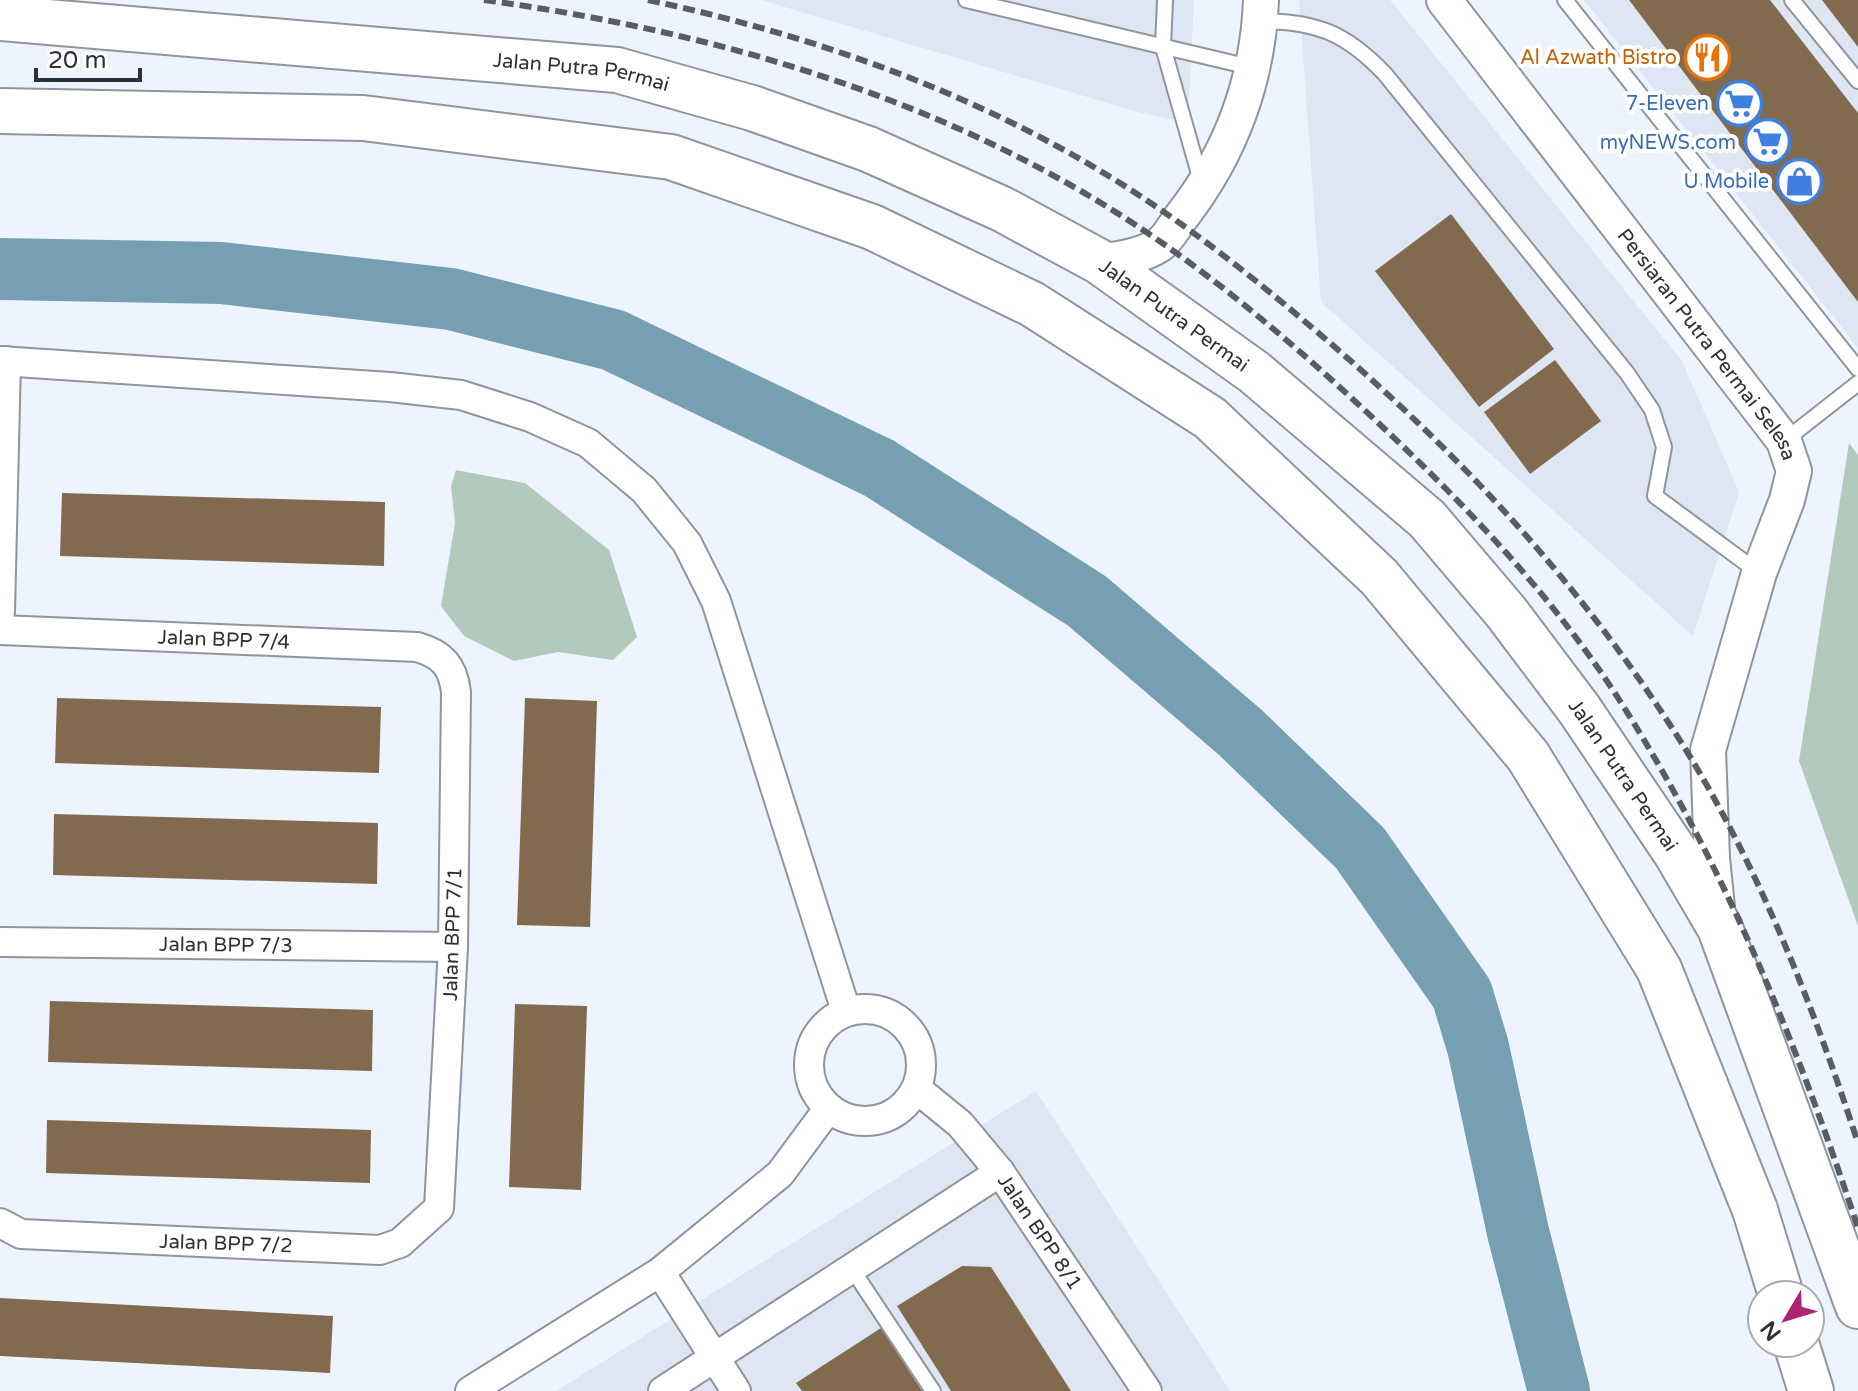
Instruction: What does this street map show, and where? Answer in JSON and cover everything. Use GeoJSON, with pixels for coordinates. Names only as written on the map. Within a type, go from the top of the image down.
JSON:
{"type":"FeatureCollection","features":[{"type":"Feature","properties":{"kind":"main road","name":"Jalan Putra Permai"},"geometry":{"type":"LineString","coordinates":[[0,18],[617,70],[752,108],[868,149],[1002,209],[1100,262],[1254,372],[1427,519],[1506,612],[1579,709],[1676,853],[1720,928],[1858,1306]]}},
{"type":"Feature","properties":{"kind":"main road"},"geometry":{"type":"LineString","coordinates":[[0,111],[363,118],[671,157],[899,239],[1032,304],[1210,418],[1379,577],[1528,756],[1659,969],[1755,1210],[1776,1279]]}},
{"type":"Feature","properties":{"kind":"main road"},"geometry":{"type":"LineString","coordinates":[[1801,1359],[1811,1391]]}},
{"type":"Feature","properties":{"kind":"street","name":"Persiaran Putra Permai Selesa"},"geometry":{"type":"LineString","coordinates":[[1444,0],[1784,441],[1794,471],[1787,500],[1759,573],[1708,750],[1712,858],[1720,928]]}},
{"type":"Feature","properties":{"kind":"street"},"geometry":{"type":"LineString","coordinates":[[1100,262],[1127,257],[1160,244],[1203,189],[1234,130],[1255,68],[1261,11]]}},
{"type":"Feature","properties":{"kind":"street"},"geometry":{"type":"LineString","coordinates":[[0,612],[3,361],[390,387],[461,395],[530,417],[588,443],[644,490],[687,543],[716,601],[846,1011]]}},
{"type":"Feature","properties":{"kind":"street","name":"Jalan BPP 7/4"},"geometry":{"type":"LineString","coordinates":[[0,630],[417,647],[446,660]]}},
{"type":"Feature","properties":{"kind":"street","name":"Jalan BPP 7/1"},"geometry":{"type":"LineString","coordinates":[[439,1208],[453,947],[456,692],[454,676],[446,660]]}},
{"type":"Feature","properties":{"kind":"street","name":"Jalan BPP 7/3"},"geometry":{"type":"LineString","coordinates":[[0,942],[453,947]]}},
{"type":"Feature","properties":{"kind":"street"},"geometry":{"type":"LineString","coordinates":[[846,1011],[883,1012],[900,1021],[912,1035],[920,1052],[921,1071],[917,1089],[893,1115],[877,1121],[859,1122],[828,1109],[810,1080],[811,1046],[819,1031],[846,1011]]}},
{"type":"Feature","properties":{"kind":"street","name":"Jalan BPP 8/1"},"geometry":{"type":"LineString","coordinates":[[917,1089],[960,1124],[1000,1172],[1147,1391]]}},
{"type":"Feature","properties":{"kind":"street"},"geometry":{"type":"LineString","coordinates":[[470,1391],[660,1272],[780,1174],[828,1109]]}},
{"type":"Feature","properties":{"kind":"street"},"geometry":{"type":"LineString","coordinates":[[663,1391],[1000,1172]]}},
{"type":"Feature","properties":{"kind":"street","name":"Jalan BPP 7/2"},"geometry":{"type":"LineString","coordinates":[[1,1225],[21,1234],[380,1250],[400,1243],[439,1208]]}},
{"type":"Feature","properties":{"kind":"street"},"geometry":{"type":"LineString","coordinates":[[660,1272],[736,1391]]}},
{"type":"Feature","properties":{"kind":"lane"},"geometry":{"type":"LineString","coordinates":[[966,0],[1255,68]]}},
{"type":"Feature","properties":{"kind":"lane"},"geometry":{"type":"LineString","coordinates":[[1165,0],[1163,47],[1203,189]]}},
{"type":"Feature","properties":{"kind":"lane"},"geometry":{"type":"LineString","coordinates":[[1565,0],[1858,369]]}},
{"type":"Feature","properties":{"kind":"lane"},"geometry":{"type":"LineString","coordinates":[[1792,0],[1858,81]]}},
{"type":"Feature","properties":{"kind":"lane"},"geometry":{"type":"LineString","coordinates":[[1261,11],[1357,45],[1385,74],[1627,373],[1652,410],[1664,447],[1655,496],[1759,573]]}},
{"type":"Feature","properties":{"kind":"lane"},"geometry":{"type":"LineString","coordinates":[[1784,441],[1858,383]]}},
{"type":"Feature","properties":{"kind":"lane"},"geometry":{"type":"LineString","coordinates":[[852,1269],[933,1391]]}},
{"type":"Feature","properties":{"kind":"shaded area"},"geometry":{"type":"Polygon","coordinates":[[[761,0],[1194,0],[1188,123],[1138,112],[761,0]]]}},
{"type":"Feature","properties":{"kind":"shaded area"},"geometry":{"type":"Polygon","coordinates":[[[1299,0],[1390,0],[1682,361],[1739,492],[1693,636],[1321,302],[1299,0]]]}},
{"type":"Feature","properties":{"kind":"shaded area"},"geometry":{"type":"Polygon","coordinates":[[[1584,0],[1858,0],[1858,348],[1584,0]]]}},
{"type":"Feature","properties":{"kind":"shaded area"},"geometry":{"type":"Polygon","coordinates":[[[1036,1091],[1230,1391],[556,1391],[1036,1091]]]}},
{"type":"Feature","properties":{"kind":"green space"},"geometry":{"type":"Polygon","coordinates":[[[1849,443],[1858,455],[1858,926],[1799,761],[1849,443]]]}},
{"type":"Feature","properties":{"kind":"green space"},"geometry":{"type":"Polygon","coordinates":[[[456,470],[525,483],[609,550],[637,637],[613,660],[558,652],[514,661],[464,636],[441,606],[455,523],[451,486],[456,470]]]}},
{"type":"Feature","properties":{"kind":"building"},"geometry":{"type":"Polygon","coordinates":[[[1629,0],[1770,0],[1858,113],[1858,302],[1629,0]]]}},
{"type":"Feature","properties":{"kind":"building"},"geometry":{"type":"Polygon","coordinates":[[[1822,0],[1858,0],[1858,47],[1822,0]]]}},
{"type":"Feature","properties":{"kind":"building"},"geometry":{"type":"Polygon","coordinates":[[[1451,214],[1554,349],[1479,407],[1375,271],[1451,214]]]}},
{"type":"Feature","properties":{"kind":"building"},"geometry":{"type":"Polygon","coordinates":[[[1555,360],[1601,421],[1530,474],[1484,412],[1555,360]]]}},
{"type":"Feature","properties":{"kind":"building"},"geometry":{"type":"Polygon","coordinates":[[[62,493],[385,502],[384,566],[60,556],[62,493]]]}},
{"type":"Feature","properties":{"kind":"building"},"geometry":{"type":"Polygon","coordinates":[[[57,698],[381,707],[379,773],[55,763],[57,698]]]}},
{"type":"Feature","properties":{"kind":"building"},"geometry":{"type":"Polygon","coordinates":[[[525,698],[597,701],[590,927],[517,925],[525,698]]]}},
{"type":"Feature","properties":{"kind":"building"},"geometry":{"type":"Polygon","coordinates":[[[54,814],[378,823],[377,884],[53,875],[54,814]]]}},
{"type":"Feature","properties":{"kind":"building"},"geometry":{"type":"Polygon","coordinates":[[[50,1001],[373,1010],[372,1071],[48,1062],[50,1001]]]}},
{"type":"Feature","properties":{"kind":"building"},"geometry":{"type":"Polygon","coordinates":[[[515,1004],[587,1006],[581,1190],[509,1187],[515,1004]]]}},
{"type":"Feature","properties":{"kind":"building"},"geometry":{"type":"Polygon","coordinates":[[[47,1120],[371,1130],[370,1183],[46,1173],[47,1120]]]}},
{"type":"Feature","properties":{"kind":"building"},"geometry":{"type":"Polygon","coordinates":[[[962,1266],[991,1267],[1071,1391],[951,1391],[897,1306],[962,1266]]]}},
{"type":"Feature","properties":{"kind":"building"},"geometry":{"type":"Polygon","coordinates":[[[0,1298],[333,1316],[330,1373],[0,1356],[0,1298]]]}},
{"type":"Feature","properties":{"kind":"building"},"geometry":{"type":"Polygon","coordinates":[[[881,1328],[922,1391],[802,1391],[796,1383],[881,1328]]]}},
{"type":"Feature","properties":{"kind":"waterway"},"geometry":{"type":"LineString","coordinates":[[0,269],[221,273],[451,299],[613,340],[879,468],[1087,601],[1241,733],[1360,848],[1462,994],[1478,1047],[1518,1232],[1559,1391]]}},
{"type":"Feature","properties":{"kind":"railway"},"geometry":{"type":"LineString","coordinates":[[484,0],[572,14],[748,54],[834,80],[918,111],[1000,148],[1079,190],[1155,238],[1276,331],[1333,381],[1421,464],[1513,560],[1569,629],[1620,701],[1693,827],[1756,957],[1810,1091],[1858,1228]]}},
{"type":"Feature","properties":{"kind":"railway"},"geometry":{"type":"LineString","coordinates":[[648,0],[771,31],[892,71],[1009,121],[1065,151],[1145,199],[1264,287],[1414,419],[1512,519],[1557,572],[1601,626],[1681,742],[1735,837],[1782,937],[1858,1143]]}},
{"type":"Feature","properties":{"kind":"place","name":"Al Azwath Bistro"},"geometry":{"type":"Point","coordinates":[1708,57]}},
{"type":"Feature","properties":{"kind":"place","name":"7-Eleven"},"geometry":{"type":"Point","coordinates":[1740,103]}},
{"type":"Feature","properties":{"kind":"place","name":"myNEWS.com"},"geometry":{"type":"Point","coordinates":[1767,142]}},
{"type":"Feature","properties":{"kind":"place","name":"U Mobile"},"geometry":{"type":"Point","coordinates":[1800,181]}}]}
